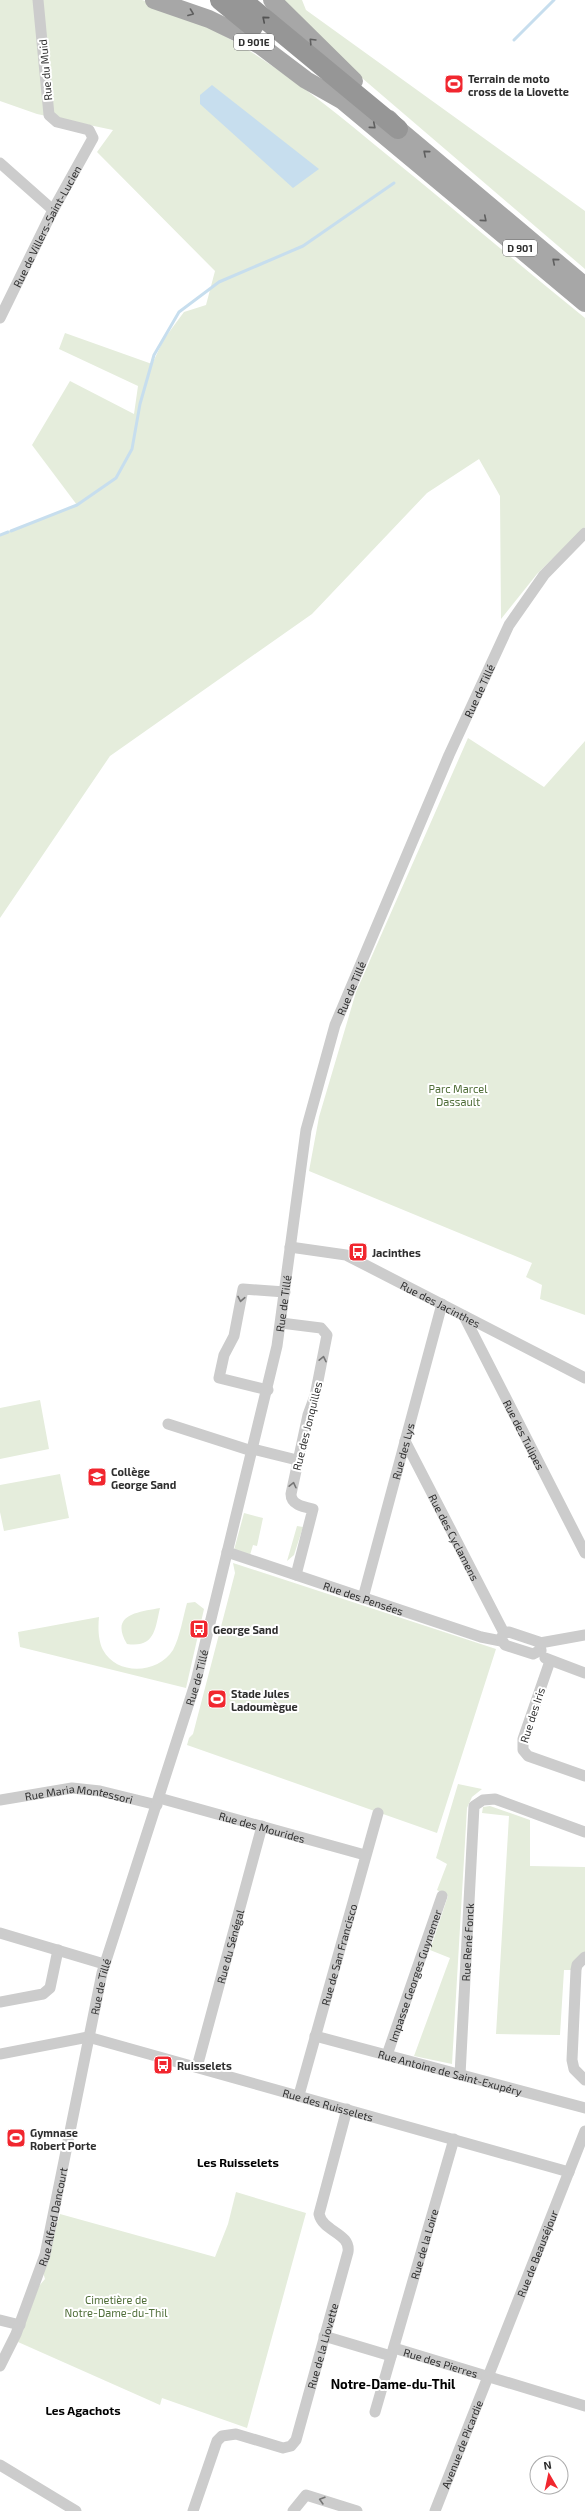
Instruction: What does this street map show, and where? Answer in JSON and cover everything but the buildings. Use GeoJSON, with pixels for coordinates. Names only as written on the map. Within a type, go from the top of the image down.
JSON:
{"type":"FeatureCollection","features":[{"type":"Feature","properties":{"kind":"highway","name":"D 901"},"geometry":{"type":"LineString","coordinates":[[220,0],[344,101]]}},
{"type":"Feature","properties":{"kind":"highway","name":"D 901"},"geometry":{"type":"LineString","coordinates":[[242,0],[398,129]]}},
{"type":"Feature","properties":{"kind":"main road","name":"D 901E"},"geometry":{"type":"LineString","coordinates":[[154,0],[197,15],[238,33],[268,51],[306,80],[344,101]]}},
{"type":"Feature","properties":{"kind":"main road"},"geometry":{"type":"LineString","coordinates":[[272,0],[359,86],[398,129]]}},
{"type":"Feature","properties":{"kind":"main road","name":"D 901"},"geometry":{"type":"LineString","coordinates":[[344,101],[585,303]]}},
{"type":"Feature","properties":{"kind":"main road","name":"D 901"},"geometry":{"type":"LineString","coordinates":[[398,129],[585,286]]}},
{"type":"Feature","properties":{"kind":"street","name":"Rue du Muid"},"geometry":{"type":"LineString","coordinates":[[38,1],[50,115],[57,122],[89,130],[93,135]]}},
{"type":"Feature","properties":{"kind":"street","name":"Rue de Villers-Saint-Lucien"},"geometry":{"type":"LineString","coordinates":[[0,318],[54,210],[90,146],[93,135]]}},
{"type":"Feature","properties":{"kind":"street"},"geometry":{"type":"LineString","coordinates":[[0,164],[54,210]]}},
{"type":"Feature","properties":{"kind":"street","name":"Rue de Tillé"},"geometry":{"type":"LineString","coordinates":[[88,2037],[104,1964],[192,1697],[268,1390],[281,1323],[308,1119],[340,1011],[487,670],[509,625],[530,592],[554,563],[585,533]]}},
{"type":"Feature","properties":{"kind":"street","name":"Rue des Jacinthes"},"geometry":{"type":"LineString","coordinates":[[290,1247],[346,1255],[585,1378]]}},
{"type":"Feature","properties":{"kind":"street"},"geometry":{"type":"LineString","coordinates":[[268,1390],[219,1378],[223,1358],[234,1336],[243,1289],[285,1292]]}},
{"type":"Feature","properties":{"kind":"street","name":"Rue des Lys"},"geometry":{"type":"LineString","coordinates":[[363,1598],[442,1304]]}},
{"type":"Feature","properties":{"kind":"street","name":"Rue des Tulipes"},"geometry":{"type":"LineString","coordinates":[[464,1316],[585,1553]]}},
{"type":"Feature","properties":{"kind":"street","name":"Rue des Jonquilles"},"geometry":{"type":"LineString","coordinates":[[281,1323],[321,1328],[327,1335],[315,1396],[308,1415],[297,1460],[291,1497],[296,1503],[313,1509],[296,1575]]}},
{"type":"Feature","properties":{"kind":"street"},"geometry":{"type":"LineString","coordinates":[[168,1424],[252,1450],[297,1460]]}},
{"type":"Feature","properties":{"kind":"street","name":"Rue des Cyclamens"},"geometry":{"type":"LineString","coordinates":[[405,1441],[503,1637]]}},
{"type":"Feature","properties":{"kind":"street","name":"Rue des Pensées"},"geometry":{"type":"LineString","coordinates":[[227,1552],[481,1638],[503,1637],[505,1645],[530,1653],[539,1648],[550,1661],[585,1672]]}},
{"type":"Feature","properties":{"kind":"street"},"geometry":{"type":"LineString","coordinates":[[539,1648],[585,1635]]}},
{"type":"Feature","properties":{"kind":"street","name":"Rue des Iris"},"geometry":{"type":"LineString","coordinates":[[550,1661],[522,1747],[528,1756],[585,1776]]}},
{"type":"Feature","properties":{"kind":"street","name":"Rue Maria Montessori"},"geometry":{"type":"LineString","coordinates":[[0,1800],[59,1789],[78,1788],[158,1801]]}},
{"type":"Feature","properties":{"kind":"street","name":"Rue René Fonck"},"geometry":{"type":"LineString","coordinates":[[460,2075],[473,1810],[479,1801],[494,1799],[585,1832]]}},
{"type":"Feature","properties":{"kind":"street","name":"Rue des Mourides"},"geometry":{"type":"LineString","coordinates":[[158,1801],[262,1826],[365,1855]]}},
{"type":"Feature","properties":{"kind":"street","name":"Rue de San Francisco"},"geometry":{"type":"LineString","coordinates":[[299,2096],[365,1855],[378,1813]]}},
{"type":"Feature","properties":{"kind":"street","name":"Rue du Sénégal"},"geometry":{"type":"LineString","coordinates":[[197,2067],[262,1826]]}},
{"type":"Feature","properties":{"kind":"street","name":"Impasse Georges Guynemer"},"geometry":{"type":"LineString","coordinates":[[387,2055],[442,1896]]}},
{"type":"Feature","properties":{"kind":"street"},"geometry":{"type":"LineString","coordinates":[[0,1933],[104,1964]]}},
{"type":"Feature","properties":{"kind":"street"},"geometry":{"type":"LineString","coordinates":[[0,2002],[44,1994],[50,1988],[58,1950]]}},
{"type":"Feature","properties":{"kind":"street"},"geometry":{"type":"LineString","coordinates":[[585,1957],[577,1965],[576,1970],[572,2060],[574,2069],[585,2080]]}},
{"type":"Feature","properties":{"kind":"street","name":"Rue Antoine de Saint-Exupéry"},"geometry":{"type":"LineString","coordinates":[[315,2036],[585,2108]]}},
{"type":"Feature","properties":{"kind":"street"},"geometry":{"type":"LineString","coordinates":[[0,2052],[88,2037]]}},
{"type":"Feature","properties":{"kind":"street","name":"Rue des Ruisselets"},"geometry":{"type":"LineString","coordinates":[[88,2037],[569,2172]]}},
{"type":"Feature","properties":{"kind":"street","name":"Rue Alfred Dancourt"},"geometry":{"type":"LineString","coordinates":[[0,2366],[20,2325],[40,2270],[52,2229],[88,2037]]}},
{"type":"Feature","properties":{"kind":"street","name":"Rue de la Liovette"},"geometry":{"type":"LineString","coordinates":[[193,2511],[217,2441],[222,2436],[236,2434],[283,2448],[293,2443],[349,2249],[345,2239],[322,2221],[320,2209],[347,2109]]}},
{"type":"Feature","properties":{"kind":"street","name":"Rue de Beauséjour"},"geometry":{"type":"LineString","coordinates":[[488,2376],[585,2131]]}},
{"type":"Feature","properties":{"kind":"street","name":"Rue de la Loire"},"geometry":{"type":"LineString","coordinates":[[375,2412],[454,2139]]}},
{"type":"Feature","properties":{"kind":"street"},"geometry":{"type":"LineString","coordinates":[[0,2320],[20,2325]]}},
{"type":"Feature","properties":{"kind":"street","name":"Rue des Pierres"},"geometry":{"type":"LineString","coordinates":[[324,2336],[488,2376],[585,2406]]}},
{"type":"Feature","properties":{"kind":"street","name":"Avenue de Picardie"},"geometry":{"type":"LineString","coordinates":[[435,2511],[488,2376]]}},
{"type":"Feature","properties":{"kind":"street"},"geometry":{"type":"LineString","coordinates":[[0,2465],[76,2511]]}},
{"type":"Feature","properties":{"kind":"street"},"geometry":{"type":"LineString","coordinates":[[294,2511],[306,2495],[357,2511]]}},
{"type":"Feature","properties":{"kind":"green space"},"geometry":{"type":"Polygon","coordinates":[[[0,0],[142,0],[176,12],[241,45],[301,86],[330,108],[585,318],[585,527],[537,574],[501,619],[500,496],[479,459],[427,493],[312,614],[110,756],[0,918],[0,535],[77,505],[32,445],[70,381],[134,414],[138,386],[59,349],[65,333],[152,364],[164,339],[184,312],[206,305],[215,271],[97,152],[113,130],[37,114],[0,101],[0,0]]]}},
{"type":"Feature","properties":{"kind":"green space"},"geometry":{"type":"Polygon","coordinates":[[[281,0],[302,0],[306,10],[585,211],[585,269],[320,42],[281,0]]]}},
{"type":"Feature","properties":{"kind":"green space","name":"Parc Marcel Dassault"},"geometry":{"type":"Polygon","coordinates":[[[468,738],[544,787],[585,741],[585,1315],[540,1299],[542,1285],[526,1277],[532,1263],[309,1171],[319,1117],[356,992],[468,738]]]}},
{"type":"Feature","properties":{"kind":"green space"},"geometry":{"type":"Polygon","coordinates":[[[40,1400],[49,1449],[0,1459],[0,1408],[40,1400]]]}},
{"type":"Feature","properties":{"kind":"green space"},"geometry":{"type":"Polygon","coordinates":[[[60,1474],[69,1518],[4,1531],[0,1512],[0,1485],[60,1474]]]}},
{"type":"Feature","properties":{"kind":"green space"},"geometry":{"type":"Polygon","coordinates":[[[244,1513],[263,1518],[257,1546],[253,1545],[250,1555],[234,1550],[244,1513]]]}},
{"type":"Feature","properties":{"kind":"green space"},"geometry":{"type":"Polygon","coordinates":[[[297,1526],[303,1527],[294,1555],[287,1561],[297,1526]]]}},
{"type":"Feature","properties":{"kind":"green space"},"geometry":{"type":"Polygon","coordinates":[[[233,1563],[496,1649],[437,1833],[187,1745],[189,1738],[193,1734],[235,1573],[233,1563]]]}},
{"type":"Feature","properties":{"kind":"green space"},"geometry":{"type":"Polygon","coordinates":[[[195,1602],[204,1609],[186,1688],[20,1647],[18,1632],[99,1617],[99,1638],[103,1650],[109,1658],[127,1668],[138,1669],[148,1667],[158,1664],[173,1650],[187,1603],[195,1602]]]}},
{"type":"Feature","properties":{"kind":"green space"},"geometry":{"type":"Polygon","coordinates":[[[160,1608],[155,1630],[148,1640],[143,1643],[127,1644],[122,1634],[124,1620],[136,1613],[160,1608]]]}},
{"type":"Feature","properties":{"kind":"green space"},"geometry":{"type":"Polygon","coordinates":[[[458,1784],[482,1789],[472,1797],[467,1808],[452,2064],[414,2056],[450,1958],[430,1950],[448,1896],[437,1890],[447,1864],[436,1858],[458,1784]]]}},
{"type":"Feature","properties":{"kind":"green space"},"geometry":{"type":"Polygon","coordinates":[[[490,1806],[530,1820],[530,1866],[585,1867],[585,1955],[572,1970],[564,1970],[560,2035],[496,2034],[509,1816],[482,1813],[483,1807],[490,1806]]]}},
{"type":"Feature","properties":{"kind":"green space","name":"Cimetière de Notre-Dame-du-Thil"},"geometry":{"type":"Polygon","coordinates":[[[236,2192],[306,2213],[247,2428],[162,2398],[160,2405],[18,2342],[39,2286],[45,2279],[43,2272],[60,2214],[215,2257],[228,2224],[236,2192]]]}},
{"type":"Feature","properties":{"kind":"water"},"geometry":{"type":"Polygon","coordinates":[[[212,85],[319,169],[293,188],[200,104],[200,95],[212,85]]]}},
{"type":"Feature","properties":{"kind":"waterway"},"geometry":{"type":"LineString","coordinates":[[514,40],[554,0]]}},
{"type":"Feature","properties":{"kind":"waterway"},"geometry":{"type":"LineString","coordinates":[[11,531],[77,505],[116,478],[132,449],[140,404],[154,355],[179,312],[219,282],[303,246],[394,183]]}},
{"type":"Feature","properties":{"kind":"waterway"},"geometry":{"type":"LineString","coordinates":[[0,535],[8,532]]}},
{"type":"Feature","properties":{"kind":"place","name":"Terrain de moto cross de la Liovette"},"geometry":{"type":"Point","coordinates":[454,84]}},
{"type":"Feature","properties":{"kind":"place","name":"Jacinthes"},"geometry":{"type":"Point","coordinates":[358,1252]}},
{"type":"Feature","properties":{"kind":"place","name":"Collège George Sand"},"geometry":{"type":"Point","coordinates":[97,1477]}},
{"type":"Feature","properties":{"kind":"place","name":"George Sand"},"geometry":{"type":"Point","coordinates":[199,1629]}},
{"type":"Feature","properties":{"kind":"place","name":"Stade Jules Ladoumègue"},"geometry":{"type":"Point","coordinates":[217,1699]}},
{"type":"Feature","properties":{"kind":"place","name":"Ruisselets"},"geometry":{"type":"Point","coordinates":[163,2065]}},
{"type":"Feature","properties":{"kind":"place","name":"Gymnase Robert Porte"},"geometry":{"type":"Point","coordinates":[16,2138]}},
{"type":"Feature","properties":{"kind":"district","name":"Les Ruisselets"},"geometry":{"type":"Point","coordinates":[238,2162]}},
{"type":"Feature","properties":{"kind":"district","name":"Notre-Dame-du-Thil"},"geometry":{"type":"Point","coordinates":[393,2384]}},
{"type":"Feature","properties":{"kind":"district","name":"Les Agachots"},"geometry":{"type":"Point","coordinates":[83,2410]}}]}
